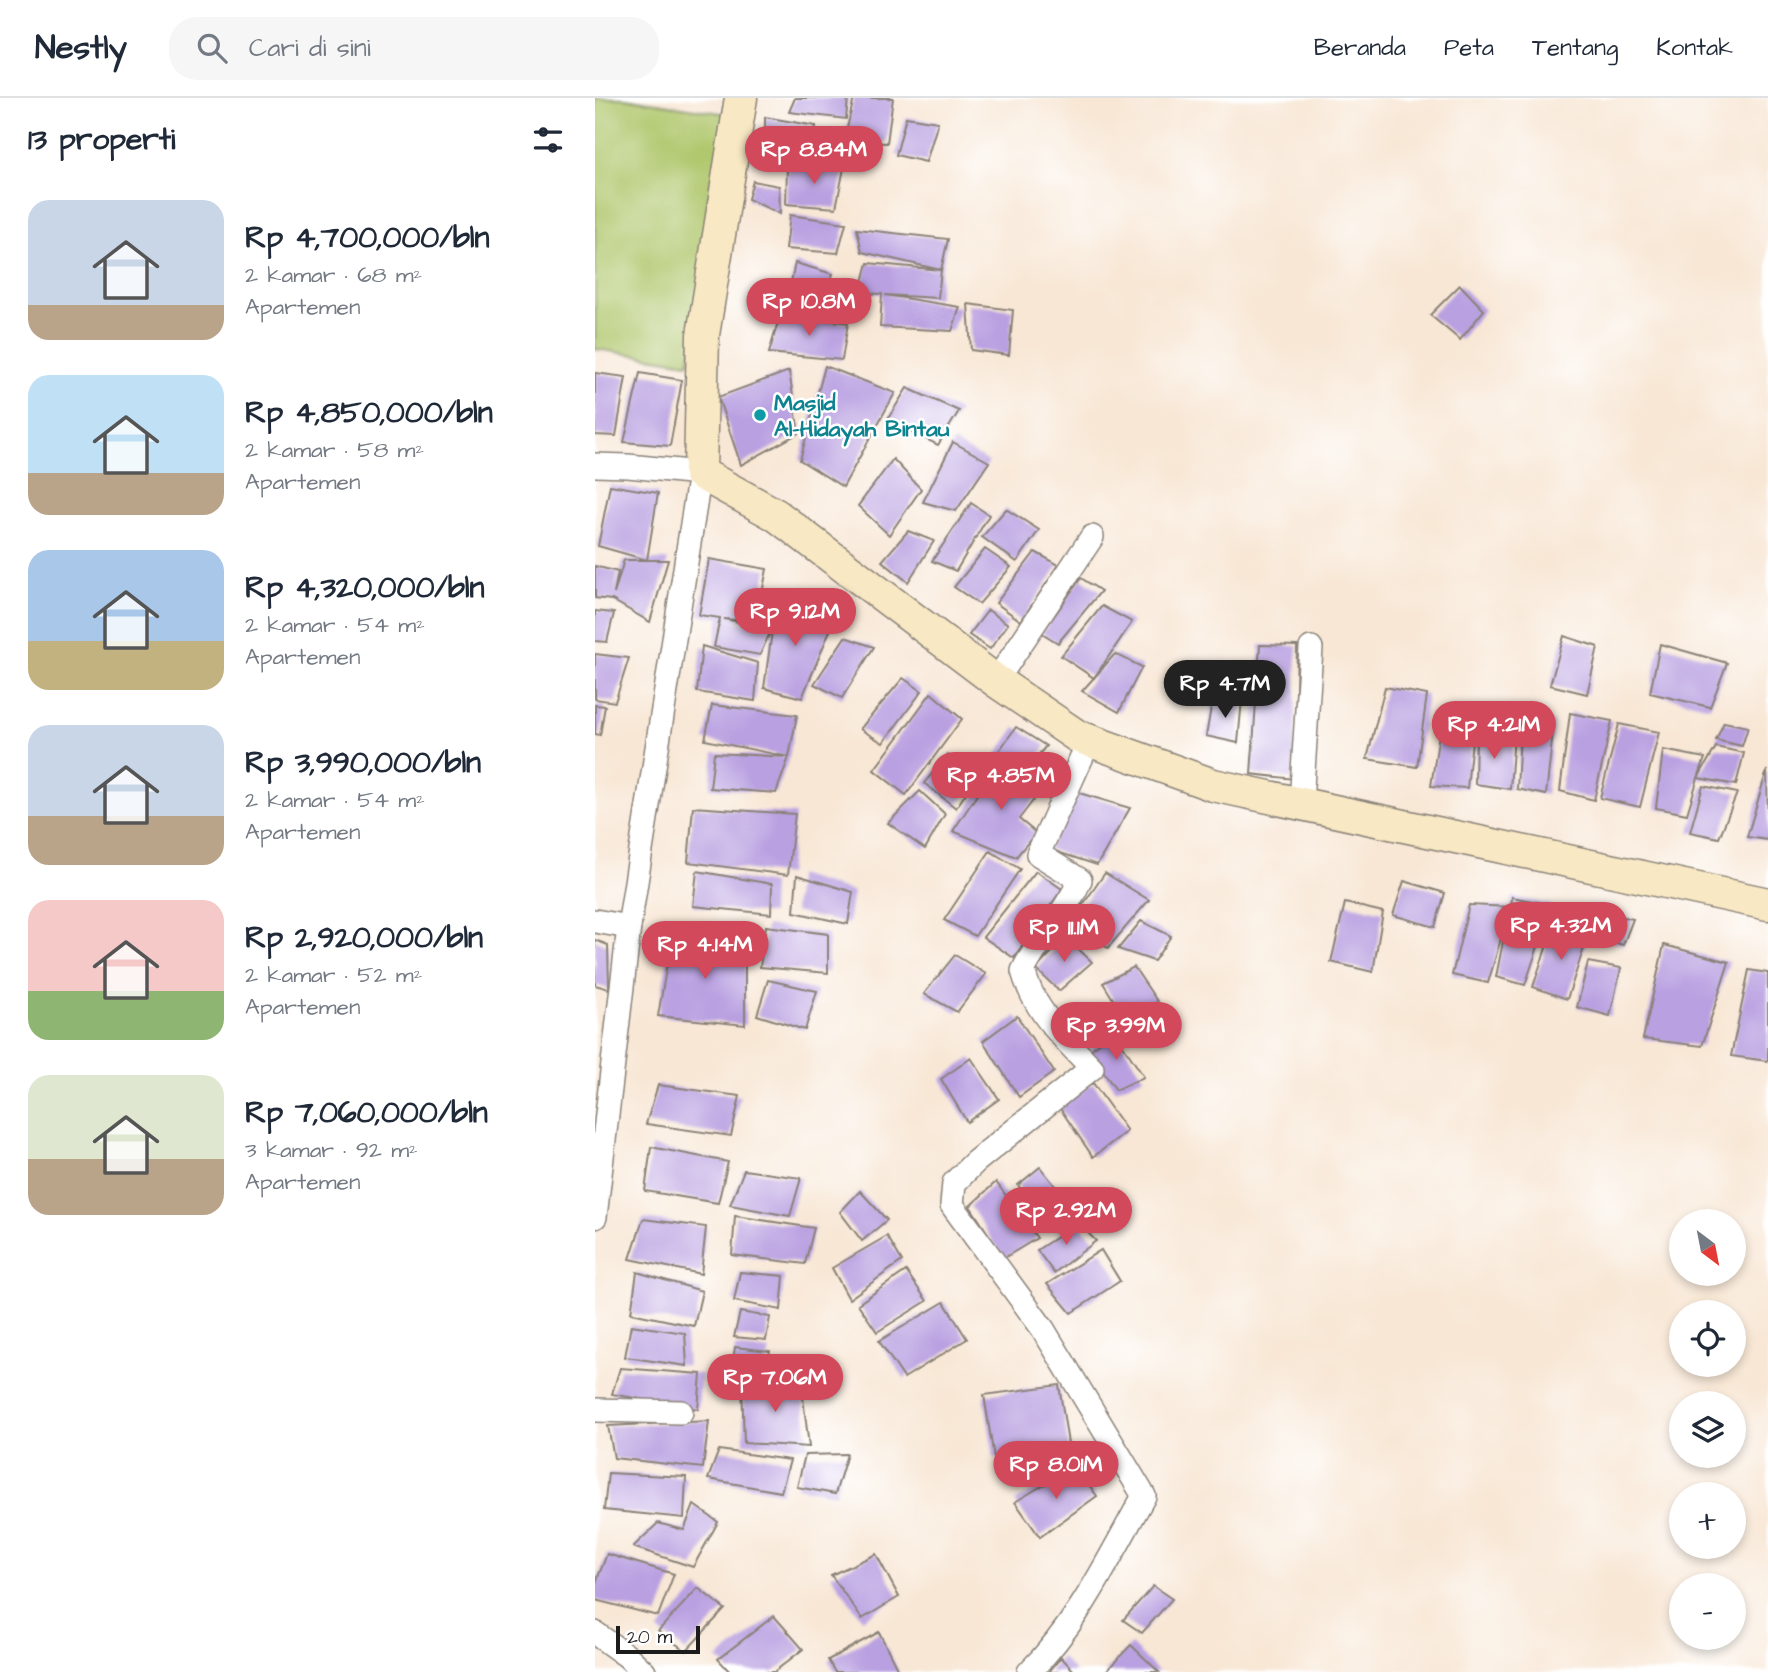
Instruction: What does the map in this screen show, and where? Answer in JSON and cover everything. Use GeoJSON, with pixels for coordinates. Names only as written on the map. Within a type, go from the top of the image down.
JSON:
{"type":"FeatureCollection","features":[{"type":"Feature","properties":{"kind":"street"},"geometry":{"type":"LineString","coordinates":[[595,1217],[629,927],[701,473],[702,335],[741,98]]}},
{"type":"Feature","properties":{"kind":"street"},"geometry":{"type":"LineString","coordinates":[[595,466],[628,466],[701,473],[776,515],[996,681],[1077,736],[1089,741],[1213,785],[1768,904]]}},
{"type":"Feature","properties":{"kind":"street"},"geometry":{"type":"LineString","coordinates":[[996,681],[1092,537]]}},
{"type":"Feature","properties":{"kind":"street"},"geometry":{"type":"LineString","coordinates":[[1301,803],[1311,648]]}},
{"type":"Feature","properties":{"kind":"street"},"geometry":{"type":"LineString","coordinates":[[1029,1672],[1042,1659],[1084,1602],[1144,1496],[1043,1329],[952,1205],[954,1183],[975,1162],[1092,1068],[1053,1028],[1029,992],[1023,971],[1033,950],[1071,900],[1080,880],[1038,854],[1089,741]]}},
{"type":"Feature","properties":{"kind":"street"},"geometry":{"type":"LineString","coordinates":[[595,921],[629,927]]}},
{"type":"Feature","properties":{"kind":"street"},"geometry":{"type":"LineString","coordinates":[[595,1410],[681,1412]]}},
{"type":"Feature","properties":{"kind":"street"},"geometry":{"type":"LineString","coordinates":[[595,1633],[644,1672]]}},
{"type":"Feature","properties":{"kind":"green space"},"geometry":{"type":"Polygon","coordinates":[[[595,98],[624,98],[728,114],[689,363],[595,349],[595,98]]]}},
{"type":"Feature","properties":{"kind":"building"},"geometry":{"type":"Polygon","coordinates":[[[795,98],[848,98],[846,119],[789,112],[795,98]]]}},
{"type":"Feature","properties":{"kind":"building"},"geometry":{"type":"Polygon","coordinates":[[[854,98],[893,98],[887,143],[844,141],[854,98]]]}},
{"type":"Feature","properties":{"kind":"building"},"geometry":{"type":"Polygon","coordinates":[[[765,117],[816,126],[813,149],[765,143],[765,117]]]}},
{"type":"Feature","properties":{"kind":"building"},"geometry":{"type":"Polygon","coordinates":[[[906,117],[938,122],[926,162],[896,155],[906,117]]]}},
{"type":"Feature","properties":{"kind":"building"},"geometry":{"type":"Polygon","coordinates":[[[787,167],[844,168],[836,208],[786,204],[787,167]]]}},
{"type":"Feature","properties":{"kind":"building"},"geometry":{"type":"Polygon","coordinates":[[[753,181],[779,186],[780,214],[748,199],[753,181]]]}},
{"type":"Feature","properties":{"kind":"building"},"geometry":{"type":"Polygon","coordinates":[[[790,215],[846,223],[838,253],[786,249],[790,215]]]}},
{"type":"Feature","properties":{"kind":"building"},"geometry":{"type":"Polygon","coordinates":[[[857,229],[948,239],[941,270],[862,252],[857,229]]]}},
{"type":"Feature","properties":{"kind":"building"},"geometry":{"type":"Polygon","coordinates":[[[795,263],[833,274],[822,306],[787,301],[795,263]]]}},
{"type":"Feature","properties":{"kind":"building"},"geometry":{"type":"Polygon","coordinates":[[[868,263],[941,270],[938,298],[885,295],[960,307],[952,331],[880,327],[882,294],[860,293],[868,263]]]}},
{"type":"Feature","properties":{"kind":"building"},"geometry":{"type":"Polygon","coordinates":[[[1460,285],[1484,310],[1460,340],[1430,315],[1460,285]]]}},
{"type":"Feature","properties":{"kind":"building"},"geometry":{"type":"Polygon","coordinates":[[[968,304],[1013,310],[1009,355],[971,350],[968,304]]]}},
{"type":"Feature","properties":{"kind":"building"},"geometry":{"type":"Polygon","coordinates":[[[780,315],[848,323],[842,360],[769,353],[780,315]]]}},
{"type":"Feature","properties":{"kind":"building"},"geometry":{"type":"Polygon","coordinates":[[[825,366],[895,393],[843,487],[800,460],[825,366]]]}},
{"type":"Feature","properties":{"kind":"building","name":"Masjid Al-Hidayah Bintau"},"geometry":{"type":"Polygon","coordinates":[[[789,371],[799,433],[741,465],[718,397],[789,371]]]}},
{"type":"Feature","properties":{"kind":"building"},"geometry":{"type":"Polygon","coordinates":[[[595,373],[626,377],[616,436],[595,435],[595,373]]]}},
{"type":"Feature","properties":{"kind":"building"},"geometry":{"type":"Polygon","coordinates":[[[640,373],[682,380],[670,446],[624,442],[640,373]]]}},
{"type":"Feature","properties":{"kind":"building"},"geometry":{"type":"Polygon","coordinates":[[[907,388],[959,411],[938,445],[887,420],[907,388]]]}},
{"type":"Feature","properties":{"kind":"building"},"geometry":{"type":"Polygon","coordinates":[[[953,442],[989,462],[956,511],[923,502],[953,442]]]}},
{"type":"Feature","properties":{"kind":"building"},"geometry":{"type":"Polygon","coordinates":[[[893,459],[921,489],[889,535],[858,506],[893,459]]]}},
{"type":"Feature","properties":{"kind":"building"},"geometry":{"type":"Polygon","coordinates":[[[610,485],[658,493],[647,560],[598,546],[610,485]]]}},
{"type":"Feature","properties":{"kind":"building"},"geometry":{"type":"Polygon","coordinates":[[[971,503],[989,515],[956,571],[932,561],[971,503]]]}},
{"type":"Feature","properties":{"kind":"building"},"geometry":{"type":"Polygon","coordinates":[[[1006,509],[1039,530],[1017,562],[982,537],[1006,509]]]}},
{"type":"Feature","properties":{"kind":"building"},"geometry":{"type":"Polygon","coordinates":[[[908,531],[934,541],[908,582],[882,561],[908,531]]]}},
{"type":"Feature","properties":{"kind":"building"},"geometry":{"type":"Polygon","coordinates":[[[985,549],[1011,567],[979,604],[954,587],[985,549]]]}},
{"type":"Feature","properties":{"kind":"building"},"geometry":{"type":"Polygon","coordinates":[[[1035,552],[1059,565],[1021,621],[996,603],[1035,552]]]}},
{"type":"Feature","properties":{"kind":"building"},"geometry":{"type":"Polygon","coordinates":[[[709,559],[767,569],[756,622],[724,619],[772,628],[760,655],[714,647],[720,618],[699,615],[709,559]]]}},
{"type":"Feature","properties":{"kind":"building"},"geometry":{"type":"Polygon","coordinates":[[[624,560],[668,560],[650,622],[612,600],[595,598],[595,566],[618,572],[614,594],[624,560]]]}},
{"type":"Feature","properties":{"kind":"building"},"geometry":{"type":"Polygon","coordinates":[[[1081,578],[1101,591],[1058,643],[1042,633],[1081,578]]]}},
{"type":"Feature","properties":{"kind":"building"},"geometry":{"type":"Polygon","coordinates":[[[776,603],[836,616],[802,698],[764,688],[776,603]]]}},
{"type":"Feature","properties":{"kind":"building"},"geometry":{"type":"Polygon","coordinates":[[[1102,606],[1132,622],[1094,678],[1061,656],[1102,606]]]}},
{"type":"Feature","properties":{"kind":"building"},"geometry":{"type":"Polygon","coordinates":[[[988,610],[1008,624],[990,649],[969,635],[988,610]]]}},
{"type":"Feature","properties":{"kind":"building"},"geometry":{"type":"Polygon","coordinates":[[[595,611],[614,613],[607,642],[595,641],[595,611]]]}},
{"type":"Feature","properties":{"kind":"building"},"geometry":{"type":"Polygon","coordinates":[[[1564,636],[1598,647],[1587,694],[1550,685],[1564,636]]]}},
{"type":"Feature","properties":{"kind":"building"},"geometry":{"type":"Polygon","coordinates":[[[845,637],[874,647],[842,698],[814,684],[845,637]]]}},
{"type":"Feature","properties":{"kind":"building"},"geometry":{"type":"Polygon","coordinates":[[[1660,644],[1727,663],[1710,707],[1650,693],[1660,644]]]}},
{"type":"Feature","properties":{"kind":"building"},"geometry":{"type":"Polygon","coordinates":[[[1260,645],[1297,646],[1294,779],[1251,774],[1260,645]]]}},
{"type":"Feature","properties":{"kind":"building"},"geometry":{"type":"Polygon","coordinates":[[[702,646],[758,663],[755,701],[697,692],[702,646]]]}},
{"type":"Feature","properties":{"kind":"building"},"geometry":{"type":"Polygon","coordinates":[[[595,654],[629,658],[615,702],[595,699],[595,654]]]}},
{"type":"Feature","properties":{"kind":"building"},"geometry":{"type":"Polygon","coordinates":[[[1115,654],[1142,667],[1119,712],[1082,691],[1115,654]]]}},
{"type":"Feature","properties":{"kind":"building"},"geometry":{"type":"Polygon","coordinates":[[[903,678],[922,691],[883,743],[860,729],[903,678]]]}},
{"type":"Feature","properties":{"kind":"building"},"geometry":{"type":"Polygon","coordinates":[[[1385,687],[1427,695],[1417,767],[1367,759],[1385,687]]]}},
{"type":"Feature","properties":{"kind":"building"},"geometry":{"type":"Polygon","coordinates":[[[931,693],[962,719],[906,795],[874,770],[931,693]]]}},
{"type":"Feature","properties":{"kind":"building"},"geometry":{"type":"Polygon","coordinates":[[[1242,699],[1238,743],[1206,736],[1212,702],[1242,699]]]}},
{"type":"Feature","properties":{"kind":"building"},"geometry":{"type":"Polygon","coordinates":[[[595,705],[605,706],[600,735],[595,734],[595,705]]]}},
{"type":"Feature","properties":{"kind":"building"},"geometry":{"type":"Polygon","coordinates":[[[712,705],[797,715],[789,757],[705,740],[712,705]]]}},
{"type":"Feature","properties":{"kind":"building"},"geometry":{"type":"Polygon","coordinates":[[[1570,713],[1612,721],[1594,800],[1560,791],[1570,713]]]}},
{"type":"Feature","properties":{"kind":"building"},"geometry":{"type":"Polygon","coordinates":[[[1521,715],[1554,723],[1546,795],[1517,789],[1521,715]]]}},
{"type":"Feature","properties":{"kind":"building"},"geometry":{"type":"Polygon","coordinates":[[[1724,722],[1748,727],[1742,746],[1716,740],[1724,722]]]}},
{"type":"Feature","properties":{"kind":"building"},"geometry":{"type":"Polygon","coordinates":[[[1619,724],[1659,732],[1640,807],[1600,798],[1619,724]]]}},
{"type":"Feature","properties":{"kind":"building"},"geometry":{"type":"Polygon","coordinates":[[[1016,727],[1046,746],[1027,769],[996,755],[1016,727]]]}},
{"type":"Feature","properties":{"kind":"building"},"geometry":{"type":"Polygon","coordinates":[[[1439,734],[1472,740],[1467,788],[1431,786],[1439,734]]]}},
{"type":"Feature","properties":{"kind":"building"},"geometry":{"type":"Polygon","coordinates":[[[1476,735],[1514,736],[1510,789],[1475,784],[1476,735]]]}},
{"type":"Feature","properties":{"kind":"building"},"geometry":{"type":"Polygon","coordinates":[[[1716,747],[1744,753],[1736,785],[1698,778],[1716,747]]]}},
{"type":"Feature","properties":{"kind":"building"},"geometry":{"type":"Polygon","coordinates":[[[1663,750],[1705,758],[1687,814],[1656,808],[1663,750]]]}},
{"type":"Feature","properties":{"kind":"building"},"geometry":{"type":"Polygon","coordinates":[[[714,753],[789,757],[776,793],[710,788],[714,753]]]}},
{"type":"Feature","properties":{"kind":"building"},"geometry":{"type":"Polygon","coordinates":[[[948,755],[978,775],[956,808],[924,783],[948,755]]]}},
{"type":"Feature","properties":{"kind":"building"},"geometry":{"type":"Polygon","coordinates":[[[998,763],[1042,789],[1019,819],[1036,833],[1016,857],[953,831],[998,763]]]}},
{"type":"Feature","properties":{"kind":"building"},"geometry":{"type":"Polygon","coordinates":[[[1767,770],[1768,840],[1747,837],[1767,770]]]}},
{"type":"Feature","properties":{"kind":"building"},"geometry":{"type":"Polygon","coordinates":[[[1703,786],[1737,793],[1719,838],[1690,832],[1703,786]]]}},
{"type":"Feature","properties":{"kind":"building"},"geometry":{"type":"Polygon","coordinates":[[[920,791],[945,814],[925,849],[888,823],[920,791]]]}},
{"type":"Feature","properties":{"kind":"building"},"geometry":{"type":"Polygon","coordinates":[[[1079,793],[1130,808],[1097,865],[1048,849],[1079,793]]]}},
{"type":"Feature","properties":{"kind":"building"},"geometry":{"type":"Polygon","coordinates":[[[693,807],[795,814],[788,875],[688,862],[693,807]]]}},
{"type":"Feature","properties":{"kind":"building"},"geometry":{"type":"Polygon","coordinates":[[[990,851],[1020,869],[975,936],[944,920],[990,851]]]}},
{"type":"Feature","properties":{"kind":"building"},"geometry":{"type":"Polygon","coordinates":[[[697,871],[772,884],[771,914],[693,906],[697,871]]]}},
{"type":"Feature","properties":{"kind":"building"},"geometry":{"type":"Polygon","coordinates":[[[1036,871],[1062,889],[1014,958],[983,937],[1036,871]]]}},
{"type":"Feature","properties":{"kind":"building"},"geometry":{"type":"Polygon","coordinates":[[[1105,873],[1149,900],[1108,948],[1068,926],[1105,873]]]}},
{"type":"Feature","properties":{"kind":"building"},"geometry":{"type":"Polygon","coordinates":[[[797,875],[853,892],[848,924],[794,912],[797,875]]]}},
{"type":"Feature","properties":{"kind":"building"},"geometry":{"type":"Polygon","coordinates":[[[1404,881],[1445,893],[1435,927],[1393,915],[1404,881]]]}},
{"type":"Feature","properties":{"kind":"building"},"geometry":{"type":"Polygon","coordinates":[[[1512,897],[1552,905],[1525,985],[1496,977],[1509,911],[1488,983],[1452,975],[1469,905],[1511,907],[1512,897]]]}},
{"type":"Feature","properties":{"kind":"building"},"geometry":{"type":"Polygon","coordinates":[[[1345,903],[1383,912],[1373,972],[1331,962],[1345,903]]]}},
{"type":"Feature","properties":{"kind":"building"},"geometry":{"type":"Polygon","coordinates":[[[1615,915],[1633,919],[1623,945],[1606,940],[1615,915]]]}},
{"type":"Feature","properties":{"kind":"building"},"geometry":{"type":"Polygon","coordinates":[[[1141,921],[1171,936],[1154,961],[1118,949],[1141,921]]]}},
{"type":"Feature","properties":{"kind":"building"},"geometry":{"type":"Polygon","coordinates":[[[766,926],[828,934],[828,973],[760,967],[766,926]]]}},
{"type":"Feature","properties":{"kind":"building"},"geometry":{"type":"Polygon","coordinates":[[[1553,927],[1589,933],[1567,999],[1533,987],[1553,927]]]}},
{"type":"Feature","properties":{"kind":"building"},"geometry":{"type":"Polygon","coordinates":[[[672,934],[745,943],[745,1025],[658,1016],[672,934]]]}},
{"type":"Feature","properties":{"kind":"building"},"geometry":{"type":"Polygon","coordinates":[[[1066,937],[1092,962],[1059,991],[1036,969],[1066,937]]]}},
{"type":"Feature","properties":{"kind":"building"},"geometry":{"type":"Polygon","coordinates":[[[595,940],[608,945],[609,989],[595,985],[595,940]]]}},
{"type":"Feature","properties":{"kind":"building"},"geometry":{"type":"Polygon","coordinates":[[[1664,945],[1729,962],[1702,1046],[1643,1039],[1664,945]]]}},
{"type":"Feature","properties":{"kind":"building"},"geometry":{"type":"Polygon","coordinates":[[[955,955],[986,974],[957,1012],[924,994],[955,955]]]}},
{"type":"Feature","properties":{"kind":"building"},"geometry":{"type":"Polygon","coordinates":[[[1588,962],[1621,968],[1610,1016],[1577,1007],[1588,962]]]}},
{"type":"Feature","properties":{"kind":"building"},"geometry":{"type":"Polygon","coordinates":[[[1134,967],[1165,1013],[1135,1034],[1103,983],[1134,967]]]}},
{"type":"Feature","properties":{"kind":"building"},"geometry":{"type":"Polygon","coordinates":[[[1749,970],[1768,973],[1768,1061],[1731,1056],[1749,970]]]}},
{"type":"Feature","properties":{"kind":"building"},"geometry":{"type":"Polygon","coordinates":[[[768,980],[817,991],[805,1030],[757,1015],[768,980]]]}},
{"type":"Feature","properties":{"kind":"building"},"geometry":{"type":"Polygon","coordinates":[[[1017,1016],[1054,1072],[1019,1097],[983,1041],[1017,1016]]]}},
{"type":"Feature","properties":{"kind":"building"},"geometry":{"type":"Polygon","coordinates":[[[1114,1032],[1144,1077],[1116,1090],[1089,1051],[1114,1032]]]}},
{"type":"Feature","properties":{"kind":"building"},"geometry":{"type":"Polygon","coordinates":[[[971,1058],[999,1099],[967,1122],[941,1079],[971,1058]]]}},
{"type":"Feature","properties":{"kind":"building"},"geometry":{"type":"Polygon","coordinates":[[[1093,1083],[1127,1131],[1093,1157],[1059,1107],[1093,1083]]]}},
{"type":"Feature","properties":{"kind":"building"},"geometry":{"type":"Polygon","coordinates":[[[658,1085],[740,1096],[731,1136],[646,1124],[658,1085]]]}},
{"type":"Feature","properties":{"kind":"building"},"geometry":{"type":"Polygon","coordinates":[[[651,1147],[728,1162],[718,1203],[645,1191],[651,1147]]]}},
{"type":"Feature","properties":{"kind":"building"},"geometry":{"type":"Polygon","coordinates":[[[1040,1167],[1064,1197],[1038,1215],[1018,1185],[1040,1167]]]}},
{"type":"Feature","properties":{"kind":"building"},"geometry":{"type":"Polygon","coordinates":[[[744,1170],[801,1178],[790,1216],[730,1205],[744,1170]]]}},
{"type":"Feature","properties":{"kind":"building"},"geometry":{"type":"Polygon","coordinates":[[[996,1182],[1037,1238],[1004,1258],[970,1206],[996,1182]]]}},
{"type":"Feature","properties":{"kind":"building"},"geometry":{"type":"Polygon","coordinates":[[[860,1191],[887,1220],[862,1241],[840,1212],[860,1191]]]}},
{"type":"Feature","properties":{"kind":"building"},"geometry":{"type":"Polygon","coordinates":[[[735,1216],[814,1228],[805,1264],[732,1255],[735,1216]]]}},
{"type":"Feature","properties":{"kind":"building"},"geometry":{"type":"Polygon","coordinates":[[[643,1219],[706,1227],[701,1274],[630,1259],[643,1219]]]}},
{"type":"Feature","properties":{"kind":"building"},"geometry":{"type":"Polygon","coordinates":[[[1078,1223],[1096,1241],[1054,1273],[1037,1250],[1078,1223]]]}},
{"type":"Feature","properties":{"kind":"building"},"geometry":{"type":"Polygon","coordinates":[[[887,1236],[902,1261],[849,1299],[832,1268],[887,1236]]]}},
{"type":"Feature","properties":{"kind":"building"},"geometry":{"type":"Polygon","coordinates":[[[1101,1250],[1120,1281],[1071,1313],[1047,1284],[1101,1250]]]}},
{"type":"Feature","properties":{"kind":"building"},"geometry":{"type":"Polygon","coordinates":[[[906,1271],[927,1301],[877,1332],[858,1304],[906,1271]]]}},
{"type":"Feature","properties":{"kind":"building"},"geometry":{"type":"Polygon","coordinates":[[[637,1272],[702,1291],[694,1326],[631,1313],[637,1272]]]}},
{"type":"Feature","properties":{"kind":"building"},"geometry":{"type":"Polygon","coordinates":[[[740,1272],[784,1276],[781,1310],[734,1301],[740,1272]]]}},
{"type":"Feature","properties":{"kind":"building"},"geometry":{"type":"Polygon","coordinates":[[[944,1302],[967,1339],[904,1378],[879,1341],[944,1302]]]}},
{"type":"Feature","properties":{"kind":"building"},"geometry":{"type":"Polygon","coordinates":[[[740,1312],[770,1317],[766,1340],[734,1337],[740,1312]]]}},
{"type":"Feature","properties":{"kind":"building"},"geometry":{"type":"Polygon","coordinates":[[[631,1325],[685,1333],[687,1366],[625,1357],[631,1325]]]}},
{"type":"Feature","properties":{"kind":"building"},"geometry":{"type":"Polygon","coordinates":[[[735,1347],[770,1351],[764,1374],[731,1373],[735,1347]]]}},
{"type":"Feature","properties":{"kind":"building"},"geometry":{"type":"Polygon","coordinates":[[[620,1368],[701,1374],[698,1409],[612,1394],[620,1368]]]}},
{"type":"Feature","properties":{"kind":"building"},"geometry":{"type":"Polygon","coordinates":[[[801,1380],[809,1447],[744,1443],[742,1383],[801,1380]]]}},
{"type":"Feature","properties":{"kind":"building"},"geometry":{"type":"Polygon","coordinates":[[[1059,1385],[1069,1450],[994,1458],[984,1395],[1059,1385]]]}},
{"type":"Feature","properties":{"kind":"building"},"geometry":{"type":"Polygon","coordinates":[[[709,1421],[703,1468],[614,1458],[608,1426],[709,1421]]]}},
{"type":"Feature","properties":{"kind":"building"},"geometry":{"type":"Polygon","coordinates":[[[719,1450],[790,1460],[781,1492],[708,1479],[719,1450]]]}},
{"type":"Feature","properties":{"kind":"building"},"geometry":{"type":"Polygon","coordinates":[[[847,1454],[835,1494],[797,1487],[805,1455],[847,1454]]]}},
{"type":"Feature","properties":{"kind":"building"},"geometry":{"type":"Polygon","coordinates":[[[1075,1466],[1097,1496],[1040,1537],[1015,1502],[1075,1466]]]}},
{"type":"Feature","properties":{"kind":"building"},"geometry":{"type":"Polygon","coordinates":[[[608,1473],[686,1477],[684,1518],[604,1510],[608,1473]]]}},
{"type":"Feature","properties":{"kind":"building"},"geometry":{"type":"Polygon","coordinates":[[[694,1505],[718,1522],[693,1567],[633,1547],[658,1523],[684,1530],[694,1505]]]}},
{"type":"Feature","properties":{"kind":"building"},"geometry":{"type":"Polygon","coordinates":[[[607,1554],[674,1574],[658,1616],[595,1600],[595,1585],[607,1554]]]}},
{"type":"Feature","properties":{"kind":"building"},"geometry":{"type":"Polygon","coordinates":[[[876,1554],[899,1597],[862,1619],[831,1575],[876,1554]]]}},
{"type":"Feature","properties":{"kind":"building"},"geometry":{"type":"Polygon","coordinates":[[[1153,1586],[1172,1599],[1142,1633],[1123,1620],[1153,1586]]]}},
{"type":"Feature","properties":{"kind":"building"},"geometry":{"type":"Polygon","coordinates":[[[698,1588],[725,1609],[686,1651],[658,1631],[698,1588]]]}},
{"type":"Feature","properties":{"kind":"building"},"geometry":{"type":"Polygon","coordinates":[[[774,1616],[803,1649],[774,1672],[730,1672],[718,1659],[774,1616]]]}},
{"type":"Feature","properties":{"kind":"building"},"geometry":{"type":"Polygon","coordinates":[[[879,1632],[899,1672],[835,1672],[828,1660],[879,1632]]]}},
{"type":"Feature","properties":{"kind":"building"},"geometry":{"type":"Polygon","coordinates":[[[1131,1645],[1159,1672],[1105,1672],[1131,1645]]]}},
{"type":"Feature","properties":{"kind":"building"},"geometry":{"type":"Polygon","coordinates":[[[1061,1657],[1075,1672],[1049,1672],[1061,1657]]]}},
{"type":"Feature","properties":{"kind":"place","name":"Masjid Al-Hidayah Bintau"},"geometry":{"type":"Point","coordinates":[760,415]}}]}
